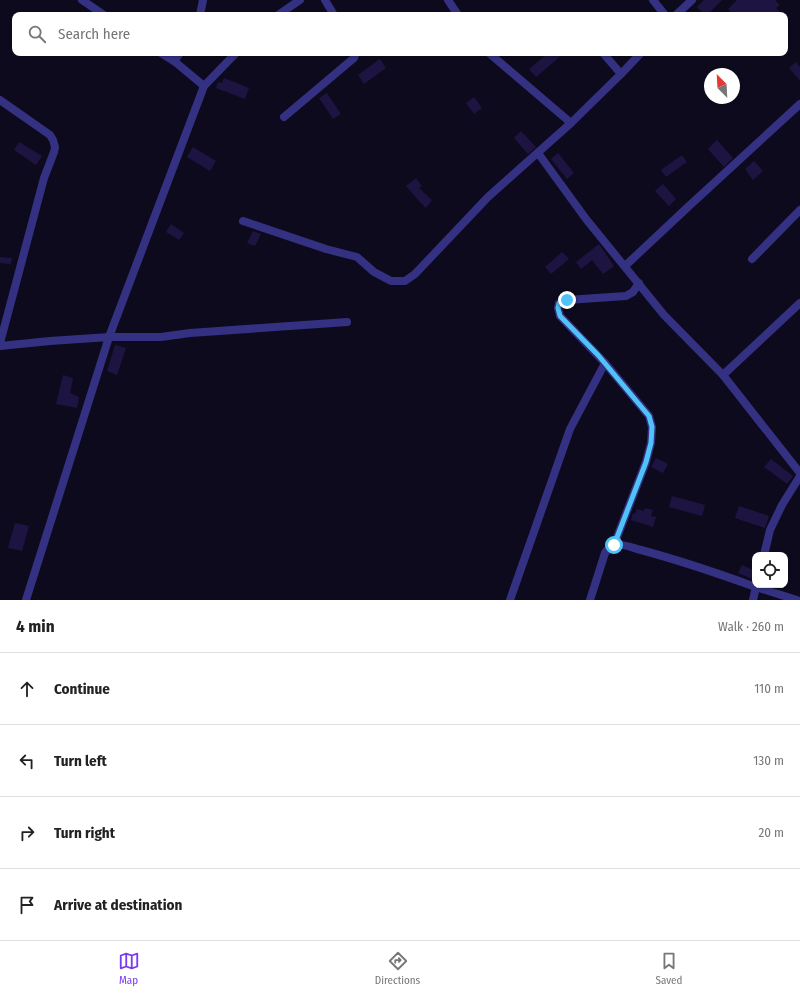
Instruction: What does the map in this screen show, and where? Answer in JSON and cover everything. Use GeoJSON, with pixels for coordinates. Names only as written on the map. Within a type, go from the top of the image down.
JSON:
{"type":"FeatureCollection","features":[{"type":"Feature","properties":{"kind":"street"},"geometry":{"type":"LineString","coordinates":[[82,0],[100,12]]}},
{"type":"Feature","properties":{"kind":"street"},"geometry":{"type":"LineString","coordinates":[[201,12],[203,0]]}},
{"type":"Feature","properties":{"kind":"street"},"geometry":{"type":"LineString","coordinates":[[282,12],[300,0]]}},
{"type":"Feature","properties":{"kind":"street"},"geometry":{"type":"LineString","coordinates":[[325,0],[332,12]]}},
{"type":"Feature","properties":{"kind":"street"},"geometry":{"type":"LineString","coordinates":[[448,0],[456,12]]}},
{"type":"Feature","properties":{"kind":"street"},"geometry":{"type":"LineString","coordinates":[[653,0],[663,12]]}},
{"type":"Feature","properties":{"kind":"street"},"geometry":{"type":"LineString","coordinates":[[679,12],[692,0]]}},
{"type":"Feature","properties":{"kind":"street"},"geometry":{"type":"LineString","coordinates":[[166,56],[204,86]]}},
{"type":"Feature","properties":{"kind":"street"},"geometry":{"type":"LineString","coordinates":[[174,61],[178,56]]}},
{"type":"Feature","properties":{"kind":"street"},"geometry":{"type":"LineString","coordinates":[[26,600],[109,337],[204,86],[233,56]]}},
{"type":"Feature","properties":{"kind":"street"},"geometry":{"type":"LineString","coordinates":[[284,117],[355,56]]}},
{"type":"Feature","properties":{"kind":"street"},"geometry":{"type":"LineString","coordinates":[[492,56],[571,124]]}},
{"type":"Feature","properties":{"kind":"street"},"geometry":{"type":"LineString","coordinates":[[606,56],[621,74]]}},
{"type":"Feature","properties":{"kind":"street"},"geometry":{"type":"LineString","coordinates":[[243,221],[326,249],[357,257],[374,272],[391,282],[405,281],[415,274],[488,197],[571,124],[638,56]]}},
{"type":"Feature","properties":{"kind":"street"},"geometry":{"type":"LineString","coordinates":[[0,100],[50,135],[55,147],[44,178],[0,344],[109,337],[161,337],[198,332],[347,322]]}},
{"type":"Feature","properties":{"kind":"street"},"geometry":{"type":"LineString","coordinates":[[625,266],[800,104]]}},
{"type":"Feature","properties":{"kind":"street"},"geometry":{"type":"LineString","coordinates":[[538,153],[586,218],[664,315],[723,376],[800,473]]}},
{"type":"Feature","properties":{"kind":"street"},"geometry":{"type":"LineString","coordinates":[[752,259],[800,210]]}},
{"type":"Feature","properties":{"kind":"street"},"geometry":{"type":"LineString","coordinates":[[614,545],[646,462],[651,443],[652,427],[649,416],[605,363],[560,316],[558,308],[559,303],[567,300],[626,296],[632,292],[638,283]]}},
{"type":"Feature","properties":{"kind":"street"},"geometry":{"type":"LineString","coordinates":[[723,376],[800,303]]}},
{"type":"Feature","properties":{"kind":"street"},"geometry":{"type":"LineString","coordinates":[[510,600],[570,429],[605,363]]}},
{"type":"Feature","properties":{"kind":"street"},"geometry":{"type":"LineString","coordinates":[[765,552],[770,530],[782,505],[800,476]]}},
{"type":"Feature","properties":{"kind":"street"},"geometry":{"type":"LineString","coordinates":[[590,600],[605,553],[608,548],[614,545],[622,545],[686,563],[752,585]]}},
{"type":"Feature","properties":{"kind":"street"},"geometry":{"type":"LineString","coordinates":[[753,600],[756,588]]}},
{"type":"Feature","properties":{"kind":"street"},"geometry":{"type":"LineString","coordinates":[[762,588],[797,600]]}},
{"type":"Feature","properties":{"kind":"building"},"geometry":{"type":"Polygon","coordinates":[[[704,0],[722,0],[710,12],[702,12],[697,7],[704,0]]]}},
{"type":"Feature","properties":{"kind":"building"},"geometry":{"type":"Polygon","coordinates":[[[737,0],[775,0],[780,5],[776,8],[779,12],[731,12],[728,9],[737,0]]]}},
{"type":"Feature","properties":{"kind":"building"},"geometry":{"type":"Polygon","coordinates":[[[544,56],[560,56],[536,77],[529,69],[544,56]]]}},
{"type":"Feature","properties":{"kind":"building"},"geometry":{"type":"Polygon","coordinates":[[[380,59],[386,68],[364,84],[358,75],[380,59]]]}},
{"type":"Feature","properties":{"kind":"building"},"geometry":{"type":"Polygon","coordinates":[[[796,62],[800,67],[800,81],[789,68],[796,62]]]}},
{"type":"Feature","properties":{"kind":"building"},"geometry":{"type":"Polygon","coordinates":[[[224,78],[249,88],[245,99],[216,88],[218,82],[222,83],[224,78]]]}},
{"type":"Feature","properties":{"kind":"building"},"geometry":{"type":"Polygon","coordinates":[[[327,93],[341,114],[333,119],[319,98],[327,93]]]}},
{"type":"Feature","properties":{"kind":"building"},"geometry":{"type":"Polygon","coordinates":[[[474,97],[482,108],[474,114],[466,103],[474,97]]]}},
{"type":"Feature","properties":{"kind":"building"},"geometry":{"type":"Polygon","coordinates":[[[521,131],[536,147],[528,154],[514,138],[521,131]]]}},
{"type":"Feature","properties":{"kind":"building"},"geometry":{"type":"Polygon","coordinates":[[[717,140],[733,158],[724,167],[708,149],[717,140]]]}},
{"type":"Feature","properties":{"kind":"building"},"geometry":{"type":"Polygon","coordinates":[[[19,142],[42,156],[36,165],[14,150],[19,142]]]}},
{"type":"Feature","properties":{"kind":"building"},"geometry":{"type":"Polygon","coordinates":[[[193,147],[216,161],[210,171],[187,157],[193,147]]]}},
{"type":"Feature","properties":{"kind":"building"},"geometry":{"type":"Polygon","coordinates":[[[558,153],[574,173],[567,179],[551,159],[558,153]]]}},
{"type":"Feature","properties":{"kind":"building"},"geometry":{"type":"Polygon","coordinates":[[[682,155],[687,162],[666,177],[661,170],[682,155]]]}},
{"type":"Feature","properties":{"kind":"building"},"geometry":{"type":"Polygon","coordinates":[[[754,161],[763,171],[753,180],[745,169],[754,161]]]}},
{"type":"Feature","properties":{"kind":"building"},"geometry":{"type":"Polygon","coordinates":[[[416,178],[422,186],[419,188],[432,200],[426,208],[406,186],[416,178]]]}},
{"type":"Feature","properties":{"kind":"building"},"geometry":{"type":"Polygon","coordinates":[[[663,184],[676,199],[669,206],[655,191],[663,184]]]}},
{"type":"Feature","properties":{"kind":"building"},"geometry":{"type":"Polygon","coordinates":[[[171,224],[184,233],[179,240],[166,232],[171,224]]]}},
{"type":"Feature","properties":{"kind":"building"},"geometry":{"type":"Polygon","coordinates":[[[253,231],[261,234],[255,246],[247,243],[253,231]]]}},
{"type":"Feature","properties":{"kind":"building"},"geometry":{"type":"Polygon","coordinates":[[[599,244],[614,266],[603,274],[592,260],[581,269],[576,262],[599,244]]]}},
{"type":"Feature","properties":{"kind":"building"},"geometry":{"type":"Polygon","coordinates":[[[562,252],[569,259],[551,274],[545,267],[562,252]]]}},
{"type":"Feature","properties":{"kind":"building"},"geometry":{"type":"Polygon","coordinates":[[[0,257],[12,258],[11,264],[0,263],[0,257]]]}},
{"type":"Feature","properties":{"kind":"building"},"geometry":{"type":"Polygon","coordinates":[[[115,345],[126,348],[117,375],[107,371],[115,345]]]}},
{"type":"Feature","properties":{"kind":"building"},"geometry":{"type":"Polygon","coordinates":[[[63,375],[73,378],[70,393],[79,397],[77,408],[56,404],[63,375]]]}},
{"type":"Feature","properties":{"kind":"building"},"geometry":{"type":"Polygon","coordinates":[[[656,458],[668,464],[663,473],[651,467],[656,458]]]}},
{"type":"Feature","properties":{"kind":"building"},"geometry":{"type":"Polygon","coordinates":[[[771,459],[793,476],[787,484],[764,467],[771,459]]]}},
{"type":"Feature","properties":{"kind":"building"},"geometry":{"type":"Polygon","coordinates":[[[672,496],[705,505],[702,516],[669,507],[672,496]]]}},
{"type":"Feature","properties":{"kind":"building"},"geometry":{"type":"Polygon","coordinates":[[[739,506],[769,516],[765,528],[735,518],[739,506]]]}},
{"type":"Feature","properties":{"kind":"building"},"geometry":{"type":"Polygon","coordinates":[[[645,508],[653,510],[651,516],[656,517],[653,527],[631,520],[633,513],[635,514],[637,509],[644,511],[645,508]]]}},
{"type":"Feature","properties":{"kind":"building"},"geometry":{"type":"Polygon","coordinates":[[[15,523],[29,526],[22,551],[8,548],[15,523]]]}},
{"type":"Feature","properties":{"kind":"building"},"geometry":{"type":"Polygon","coordinates":[[[742,565],[752,570],[752,579],[738,573],[742,565]]]}},
{"type":"Feature","properties":{"kind":"route"},"geometry":{"type":"LineString","coordinates":[[567,300],[559,303],[558,308],[560,316],[598,355],[649,416],[652,427],[651,443],[646,462],[614,545]]}}]}
